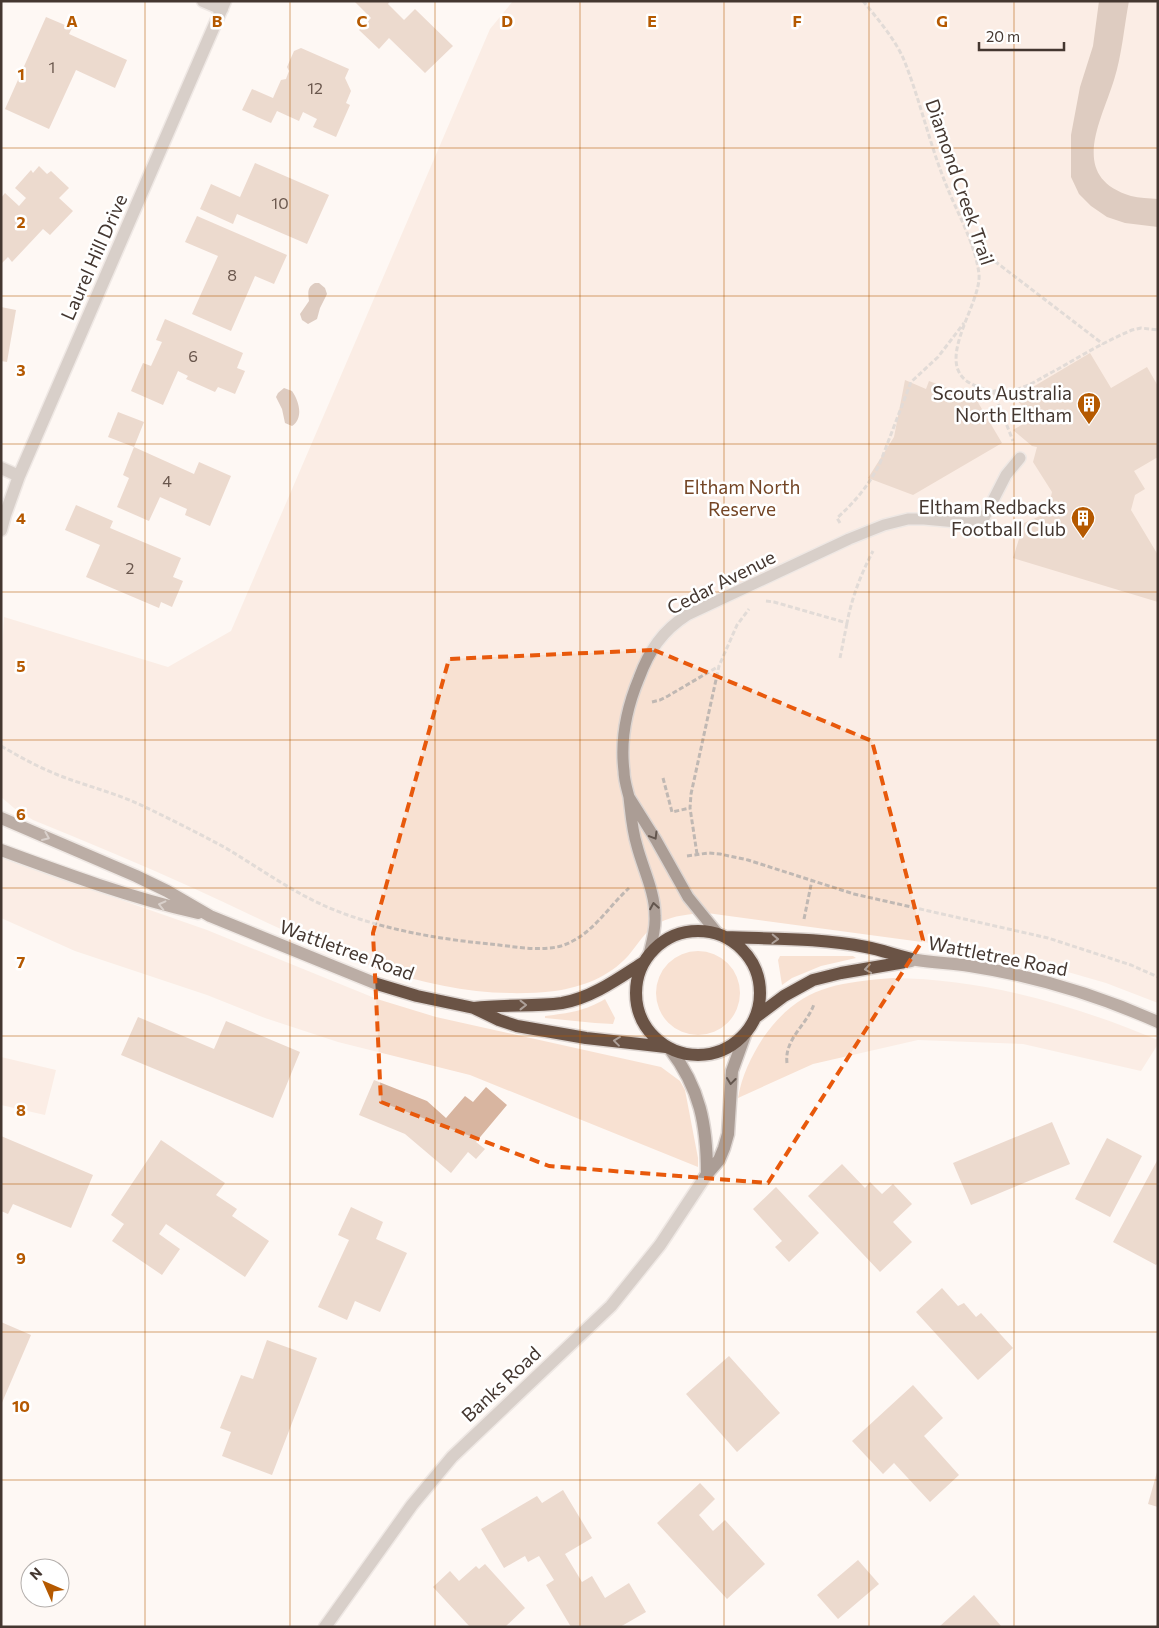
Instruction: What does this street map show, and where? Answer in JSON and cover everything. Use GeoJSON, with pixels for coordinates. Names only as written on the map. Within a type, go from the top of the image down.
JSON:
{"type":"FeatureCollection","features":[{"type":"Feature","properties":{"kind":"main road","name":"Wattletree Road"},"geometry":{"type":"LineString","coordinates":[[1,818],[136,876],[167,891],[210,916],[378,984],[417,996],[474,1008],[517,1026],[586,1038],[668,1048]]}},
{"type":"Feature","properties":{"kind":"main road","name":"Wattletree Road"},"geometry":{"type":"LineString","coordinates":[[1,850],[159,905],[210,916]]}},
{"type":"Feature","properties":{"kind":"main road"},"geometry":{"type":"LineString","coordinates":[[700,931],[722,935],[742,948],[753,962],[760,980],[760,999],[756,1017],[745,1034],[729,1048],[710,1054],[689,1055],[668,1048],[644,1024],[638,1009],[636,993],[638,977],[647,958],[663,942],[680,933],[700,931]]}},
{"type":"Feature","properties":{"kind":"main road","name":"Wattletree Road"},"geometry":{"type":"LineString","coordinates":[[722,935],[835,942],[866,947],[916,960],[970,966],[1060,985],[1101,998],[1158,1022]]}},
{"type":"Feature","properties":{"kind":"main road","name":"Wattletree Road"},"geometry":{"type":"LineString","coordinates":[[474,1008],[541,1005],[564,1002],[585,996],[615,981],[647,958]]}},
{"type":"Feature","properties":{"kind":"main road","name":"Wattletree Road"},"geometry":{"type":"LineString","coordinates":[[756,1017],[784,996],[813,980],[840,973],[916,960]]}},
{"type":"Feature","properties":{"kind":"street"},"geometry":{"type":"LineString","coordinates":[[203,1],[224,5]]}},
{"type":"Feature","properties":{"kind":"street","name":"Laurel Hill Drive"},"geometry":{"type":"LineString","coordinates":[[1,530],[19,476],[224,5]]}},
{"type":"Feature","properties":{"kind":"street"},"geometry":{"type":"LineString","coordinates":[[1,468],[19,476]]}},
{"type":"Feature","properties":{"kind":"street","name":"Banks Road"},"geometry":{"type":"LineString","coordinates":[[325,1627],[412,1505],[452,1457],[610,1306],[660,1245],[700,1188],[707,1174],[719,1160],[724,1148],[728,1134],[732,1071],[745,1034]]}},
{"type":"Feature","properties":{"kind":"street"},"geometry":{"type":"LineString","coordinates":[[668,1048],[680,1062],[697,1094],[704,1119],[707,1174]]}},
{"type":"Feature","properties":{"kind":"lane","name":"Cedar Avenue"},"geometry":{"type":"LineString","coordinates":[[647,958],[655,916],[654,904],[636,846],[624,771],[623,749],[625,726],[632,696],[644,666],[658,641],[666,631],[687,615],[849,539],[884,525],[908,519],[974,523],[982,520],[1006,475],[1020,458]]}},
{"type":"Feature","properties":{"kind":"lane","name":"Cedar Avenue"},"geometry":{"type":"LineString","coordinates":[[628,795],[688,897],[722,935]]}},
{"type":"Feature","properties":{"kind":"path","name":"Diamond Creek Trail"},"geometry":{"type":"LineString","coordinates":[[863,1],[903,59],[937,161],[970,243],[979,272],[978,292],[964,323],[957,348],[958,367],[962,376],[970,384],[977,387],[1006,391],[1022,387],[1122,334],[1141,328],[1158,330]]}},
{"type":"Feature","properties":{"kind":"path"},"geometry":{"type":"LineString","coordinates":[[970,243],[1103,344]]}},
{"type":"Feature","properties":{"kind":"path"},"geometry":{"type":"LineString","coordinates":[[993,390],[1020,458]]}},
{"type":"Feature","properties":{"kind":"path"},"geometry":{"type":"LineString","coordinates":[[840,658],[847,623]]}},
{"type":"Feature","properties":{"kind":"path"},"geometry":{"type":"LineString","coordinates":[[632,696],[652,702],[660,700],[719,666]]}},
{"type":"Feature","properties":{"kind":"path"},"geometry":{"type":"LineString","coordinates":[[1,746],[40,767],[142,805],[224,848],[296,891],[342,913],[438,937],[538,948],[562,945],[584,934],[594,926],[624,893],[646,875]]}},
{"type":"Feature","properties":{"kind":"path"},"geometry":{"type":"LineString","coordinates":[[663,778],[672,812],[690,808]]}},
{"type":"Feature","properties":{"kind":"path"},"geometry":{"type":"LineString","coordinates":[[669,862],[686,856],[708,853],[735,857],[854,894],[1048,938],[1158,977]]}},
{"type":"Feature","properties":{"kind":"highlighted area"},"geometry":{"type":"Polygon","coordinates":[[[654,650],[872,741],[923,940],[768,1183],[549,1166],[381,1102],[373,933],[449,659],[654,650]]]}},
{"type":"Feature","properties":{"kind":"green space","name":"Eltham North Reserve"},"geometry":{"type":"Polygon","coordinates":[[[513,1],[1158,1],[1158,1003],[1106,983],[989,951],[707,913],[688,914],[659,923],[646,934],[621,963],[604,975],[585,984],[555,991],[507,993],[459,989],[413,979],[368,965],[323,947],[153,870],[33,820],[1,797],[1,670],[4,617],[168,667],[231,631],[490,29],[513,1]]]}},
{"type":"Feature","properties":{"kind":"green space"},"geometry":{"type":"Polygon","coordinates":[[[1,858],[207,930],[377,999],[436,1017],[661,1067],[680,1081],[685,1090],[698,1167],[470,1075],[338,1042],[265,1018],[207,995],[75,951],[1,918],[1,858]]]}},
{"type":"Feature","properties":{"kind":"green space"},"geometry":{"type":"Polygon","coordinates":[[[698,951],[714,954],[728,963],[737,977],[740,993],[737,1009],[728,1023],[714,1032],[698,1035],[682,1032],[668,1023],[659,1009],[656,993],[659,977],[668,963],[682,954],[698,951]]]}},
{"type":"Feature","properties":{"kind":"green space"},"geometry":{"type":"Polygon","coordinates":[[[780,956],[853,956],[856,958],[821,966],[792,978],[782,985],[778,960],[780,956]]]}},
{"type":"Feature","properties":{"kind":"green space"},"geometry":{"type":"Polygon","coordinates":[[[893,978],[961,983],[1028,996],[1126,1027],[1158,1040],[1158,1044],[1141,1071],[1023,1044],[918,1040],[813,1064],[738,1098],[751,1059],[763,1038],[790,1008],[804,998],[835,986],[853,982],[893,978]]]}},
{"type":"Feature","properties":{"kind":"green space"},"geometry":{"type":"Polygon","coordinates":[[[605,999],[615,1018],[613,1024],[545,1018],[545,1016],[584,1009],[605,999]]]}},
{"type":"Feature","properties":{"kind":"green space"},"geometry":{"type":"Polygon","coordinates":[[[1,1057],[56,1070],[45,1115],[1,1105],[1,1057]]]}},
{"type":"Feature","properties":{"kind":"shaded area"},"geometry":{"type":"Polygon","coordinates":[[[1099,1],[1129,1],[1117,70],[1097,130],[1094,147],[1095,162],[1100,176],[1112,187],[1131,196],[1158,199],[1158,227],[1125,223],[1107,217],[1091,206],[1079,194],[1071,177],[1071,135],[1080,87],[1093,46],[1099,1]]]}},
{"type":"Feature","properties":{"kind":"shaded area"},"geometry":{"type":"Polygon","coordinates":[[[315,283],[319,283],[325,288],[327,294],[317,319],[308,324],[302,320],[300,314],[309,301],[309,288],[315,283]]]}},
{"type":"Feature","properties":{"kind":"shaded area"},"geometry":{"type":"Polygon","coordinates":[[[284,388],[292,391],[298,404],[298,419],[292,426],[285,423],[282,409],[276,397],[284,388]]]}},
{"type":"Feature","properties":{"kind":"building"},"geometry":{"type":"Polygon","coordinates":[[[354,1],[390,1],[388,4],[404,20],[415,9],[453,46],[425,73],[389,38],[379,49],[359,30],[371,18],[354,1]]]}},
{"type":"Feature","properties":{"kind":"building"},"geometry":{"type":"Polygon","coordinates":[[[46,17],[72,28],[69,34],[127,60],[115,88],[76,70],[49,129],[5,109],[46,17]]]}},
{"type":"Feature","properties":{"kind":"building"},"geometry":{"type":"Polygon","coordinates":[[[301,48],[349,69],[345,78],[351,91],[346,103],[350,105],[336,137],[313,127],[317,119],[303,112],[299,121],[277,111],[271,123],[242,110],[252,89],[273,98],[281,80],[286,79],[289,71],[287,67],[294,51],[301,48]]]}},
{"type":"Feature","properties":{"kind":"building"},"geometry":{"type":"Polygon","coordinates":[[[255,163],[329,195],[307,244],[237,214],[233,224],[200,209],[211,184],[240,197],[255,163]]]}},
{"type":"Feature","properties":{"kind":"building"},"geometry":{"type":"Polygon","coordinates":[[[39,166],[47,174],[51,171],[69,188],[59,198],[73,211],[50,235],[43,229],[12,262],[8,257],[1,264],[1,198],[5,193],[19,206],[26,198],[15,188],[31,170],[33,173],[39,166]]]}},
{"type":"Feature","properties":{"kind":"building"},"geometry":{"type":"Polygon","coordinates":[[[197,216],[287,255],[274,284],[255,276],[231,331],[192,314],[218,256],[185,242],[197,216]]]}},
{"type":"Feature","properties":{"kind":"building"},"geometry":{"type":"Polygon","coordinates":[[[1,307],[16,310],[7,362],[1,361],[1,307]]]}},
{"type":"Feature","properties":{"kind":"building"},"geometry":{"type":"Polygon","coordinates":[[[165,319],[243,353],[237,368],[245,371],[235,394],[218,387],[215,392],[186,379],[188,376],[178,371],[163,405],[131,391],[143,363],[151,366],[162,342],[156,340],[165,319]]]}},
{"type":"Feature","properties":{"kind":"building"},"geometry":{"type":"Polygon","coordinates":[[[1090,353],[1111,388],[1147,367],[1158,386],[1158,457],[1134,471],[1145,489],[1135,495],[1131,510],[1158,555],[1158,602],[1013,558],[1024,523],[1047,513],[1052,492],[1033,462],[1037,447],[1032,446],[1013,430],[1030,420],[1016,397],[1090,353]]]}},
{"type":"Feature","properties":{"kind":"building"},"geometry":{"type":"Polygon","coordinates":[[[905,380],[926,389],[929,381],[976,399],[1002,443],[913,495],[868,478],[894,437],[905,380]]]}},
{"type":"Feature","properties":{"kind":"building"},"geometry":{"type":"Polygon","coordinates":[[[118,412],[144,422],[134,447],[108,437],[118,412]]]}},
{"type":"Feature","properties":{"kind":"building"},"geometry":{"type":"Polygon","coordinates":[[[134,447],[194,474],[199,462],[231,476],[210,526],[185,515],[187,509],[160,497],[149,521],[117,507],[129,478],[123,475],[134,447]]]}},
{"type":"Feature","properties":{"kind":"building"},"geometry":{"type":"Polygon","coordinates":[[[76,505],[113,521],[110,528],[181,558],[173,577],[183,581],[172,607],[161,602],[159,608],[86,577],[100,545],[65,530],[76,505]]]}},
{"type":"Feature","properties":{"kind":"building"},"geometry":{"type":"Polygon","coordinates":[[[138,1017],[214,1049],[226,1021],[300,1052],[273,1118],[121,1055],[138,1017]]]}},
{"type":"Feature","properties":{"kind":"building"},"geometry":{"type":"Polygon","coordinates":[[[374,1080],[427,1101],[446,1118],[465,1096],[473,1102],[486,1087],[507,1105],[476,1142],[485,1149],[476,1159],[468,1152],[451,1173],[405,1134],[359,1115],[374,1080]]]}},
{"type":"Feature","properties":{"kind":"building"},"geometry":{"type":"Polygon","coordinates":[[[1052,1122],[1070,1164],[971,1205],[953,1163],[1052,1122]]]}},
{"type":"Feature","properties":{"kind":"building"},"geometry":{"type":"Polygon","coordinates":[[[1,1136],[93,1175],[71,1228],[13,1204],[8,1214],[1,1211],[1,1136]]]}},
{"type":"Feature","properties":{"kind":"building"},"geometry":{"type":"Polygon","coordinates":[[[1107,1138],[1142,1156],[1110,1217],[1075,1199],[1107,1138]]]}},
{"type":"Feature","properties":{"kind":"building"},"geometry":{"type":"Polygon","coordinates":[[[161,1140],[225,1183],[216,1195],[237,1209],[232,1216],[269,1241],[245,1277],[166,1224],[159,1234],[180,1249],[162,1275],[112,1241],[124,1224],[111,1215],[161,1140]]]}},
{"type":"Feature","properties":{"kind":"building"},"geometry":{"type":"Polygon","coordinates":[[[1158,1159],[1158,1263],[1156,1265],[1113,1242],[1158,1159]]]}},
{"type":"Feature","properties":{"kind":"building"},"geometry":{"type":"Polygon","coordinates":[[[842,1164],[865,1188],[870,1182],[882,1194],[893,1184],[912,1204],[893,1222],[912,1242],[880,1272],[808,1196],[842,1164]]]}},
{"type":"Feature","properties":{"kind":"building"},"geometry":{"type":"Polygon","coordinates":[[[776,1187],[819,1233],[789,1262],[775,1247],[782,1241],[753,1209],[776,1187]]]}},
{"type":"Feature","properties":{"kind":"building"},"geometry":{"type":"Polygon","coordinates":[[[351,1207],[383,1222],[376,1239],[407,1253],[380,1312],[355,1301],[347,1320],[318,1307],[349,1240],[338,1235],[351,1207]]]}},
{"type":"Feature","properties":{"kind":"building"},"geometry":{"type":"Polygon","coordinates":[[[942,1288],[958,1306],[964,1303],[976,1317],[981,1313],[1013,1348],[978,1380],[916,1312],[942,1288]]]}},
{"type":"Feature","properties":{"kind":"building"},"geometry":{"type":"Polygon","coordinates":[[[1,1322],[31,1335],[1,1405],[1,1322]]]}},
{"type":"Feature","properties":{"kind":"building"},"geometry":{"type":"Polygon","coordinates":[[[267,1340],[317,1358],[272,1475],[222,1456],[231,1432],[220,1428],[241,1375],[253,1379],[267,1340]]]}},
{"type":"Feature","properties":{"kind":"building"},"geometry":{"type":"Polygon","coordinates":[[[729,1356],[780,1413],[737,1452],[686,1394],[729,1356]]]}},
{"type":"Feature","properties":{"kind":"building"},"geometry":{"type":"Polygon","coordinates":[[[913,1385],[943,1418],[924,1436],[959,1475],[930,1502],[894,1463],[883,1474],[852,1441],[913,1385]]]}},
{"type":"Feature","properties":{"kind":"building"},"geometry":{"type":"Polygon","coordinates":[[[1158,1472],[1158,1507],[1148,1504],[1158,1472]]]}},
{"type":"Feature","properties":{"kind":"building"},"geometry":{"type":"Polygon","coordinates":[[[700,1483],[715,1499],[699,1515],[713,1531],[725,1520],[765,1564],[727,1599],[657,1523],[700,1483]]]}},
{"type":"Feature","properties":{"kind":"building"},"geometry":{"type":"Polygon","coordinates":[[[563,1490],[592,1538],[565,1554],[582,1582],[592,1576],[605,1598],[629,1583],[646,1612],[620,1627],[571,1627],[546,1585],[554,1580],[539,1556],[528,1562],[525,1556],[504,1568],[481,1529],[537,1496],[542,1503],[563,1490]]]}},
{"type":"Feature","properties":{"kind":"building"},"geometry":{"type":"Polygon","coordinates":[[[858,1560],[879,1584],[838,1619],[817,1595],[858,1560]]]}},
{"type":"Feature","properties":{"kind":"building"},"geometry":{"type":"Polygon","coordinates":[[[485,1564],[525,1608],[505,1627],[470,1627],[433,1587],[450,1571],[459,1581],[476,1566],[479,1569],[485,1564]]]}},
{"type":"Feature","properties":{"kind":"building"},"geometry":{"type":"Polygon","coordinates":[[[974,1595],[1002,1627],[939,1627],[974,1595]]]}},
{"type":"Feature","properties":{"kind":"place","name":"Scouts Australia North Eltham"},"geometry":{"type":"Point","coordinates":[1089,425]}},
{"type":"Feature","properties":{"kind":"place","name":"Eltham Redbacks Football Club"},"geometry":{"type":"Point","coordinates":[1083,539]}}]}
